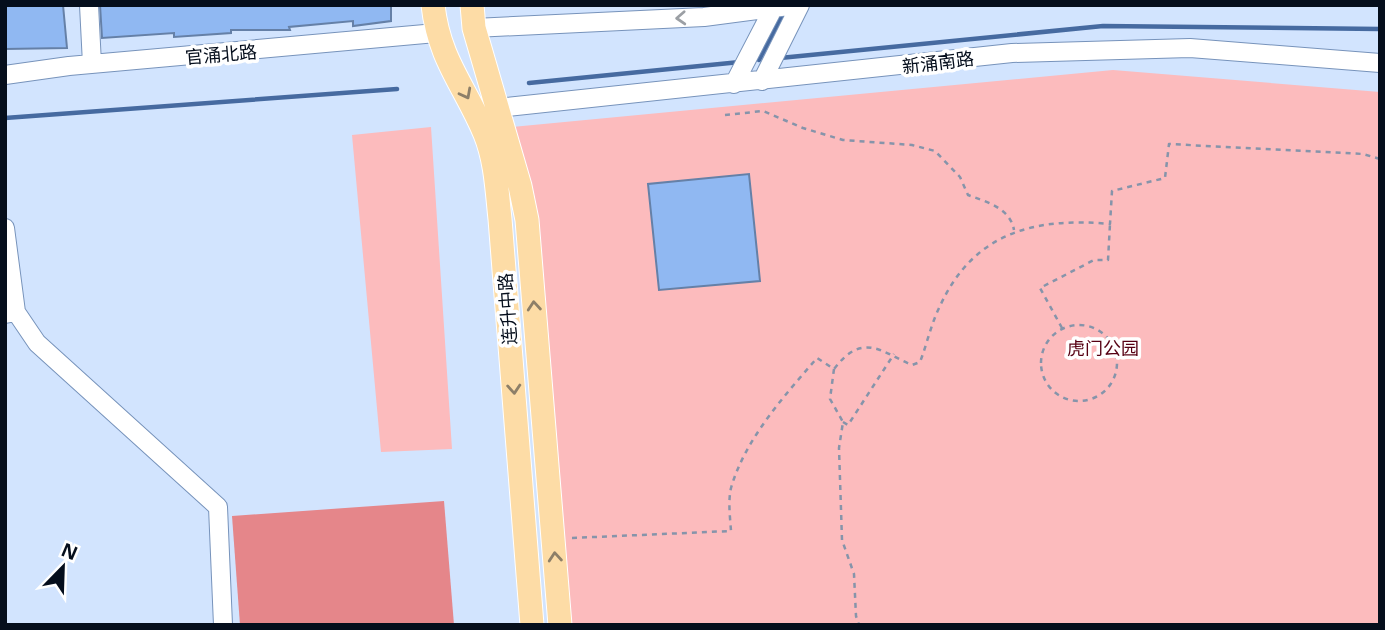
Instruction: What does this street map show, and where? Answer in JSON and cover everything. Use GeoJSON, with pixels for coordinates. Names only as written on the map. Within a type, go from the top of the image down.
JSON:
{"type":"FeatureCollection","features":[{"type":"Feature","properties":{"kind":"main road","name":"连升中路"},"geometry":{"type":"LineString","coordinates":[[433,5],[436,33],[443,54],[486,137],[492,161],[500,219],[532,625]]}},
{"type":"Feature","properties":{"kind":"main road","name":"连升中路"},"geometry":{"type":"LineString","coordinates":[[473,17],[527,220],[560,625]]}},
{"type":"Feature","properties":{"kind":"street"},"geometry":{"type":"LineString","coordinates":[[89,5],[92,64]]}},
{"type":"Feature","properties":{"kind":"street"},"geometry":{"type":"LineString","coordinates":[[473,17],[704,17],[771,13],[799,5]]}},
{"type":"Feature","properties":{"kind":"street"},"geometry":{"type":"LineString","coordinates":[[765,75],[799,5]]}},
{"type":"Feature","properties":{"kind":"street"},"geometry":{"type":"LineString","coordinates":[[737,78],[771,13]]}},
{"type":"Feature","properties":{"kind":"street","name":"官涌北路"},"geometry":{"type":"LineString","coordinates":[[5,75],[92,64],[436,33]]}},
{"type":"Feature","properties":{"kind":"street","name":"新涌南路"},"geometry":{"type":"LineString","coordinates":[[497,108],[765,75],[1012,53],[1176,48],[1380,63]]}},
{"type":"Feature","properties":{"kind":"street"},"geometry":{"type":"LineString","coordinates":[[5,228],[11,313],[37,344],[218,507],[223,625]]}},
{"type":"Feature","properties":{"kind":"path"},"geometry":{"type":"LineString","coordinates":[[725,115],[763,111],[803,128],[843,140],[912,145],[935,151],[960,177],[968,195],[997,207],[1010,219],[1014,230]]}},
{"type":"Feature","properties":{"kind":"path"},"geometry":{"type":"LineString","coordinates":[[1062,328],[1040,288],[1094,260],[1108,260],[1112,191],[1165,178],[1169,144],[1363,155],[1380,159]]}},
{"type":"Feature","properties":{"kind":"path"},"geometry":{"type":"LineString","coordinates":[[894,354],[848,425],[843,422],[830,399],[834,369],[851,353],[865,348],[883,349],[894,354],[912,365],[920,362],[939,306],[959,274],[986,247],[1014,230],[1045,223],[1110,224]]}},
{"type":"Feature","properties":{"kind":"path"},"geometry":{"type":"LineString","coordinates":[[1083,325],[1096,329],[1107,337],[1114,348],[1116,373],[1103,393],[1093,400],[1068,401],[1057,395],[1042,376],[1042,351],[1048,340],[1062,328],[1083,325]]}},
{"type":"Feature","properties":{"kind":"path"},"geometry":{"type":"LineString","coordinates":[[569,538],[731,531],[731,489],[762,428],[817,358],[834,369]]}},
{"type":"Feature","properties":{"kind":"path"},"geometry":{"type":"LineString","coordinates":[[843,422],[839,448],[842,540],[854,574],[859,625]]}},
{"type":"Feature","properties":{"kind":"green space","name":"虎门公园"},"geometry":{"type":"Polygon","coordinates":[[[1113,70],[1380,92],[1380,625],[554,625],[512,127],[1113,70]]]}},
{"type":"Feature","properties":{"kind":"green space"},"geometry":{"type":"Polygon","coordinates":[[[431,127],[452,449],[381,452],[352,135],[431,127]]]}},
{"type":"Feature","properties":{"kind":"shaded area"},"geometry":{"type":"Polygon","coordinates":[[[444,501],[454,625],[240,625],[232,516],[444,501]]]}},
{"type":"Feature","properties":{"kind":"building"},"geometry":{"type":"Polygon","coordinates":[[[5,5],[63,5],[67,48],[5,49],[5,5]]]}},
{"type":"Feature","properties":{"kind":"building"},"geometry":{"type":"Polygon","coordinates":[[[100,5],[391,5],[391,21],[353,26],[353,21],[289,27],[290,30],[231,30],[231,33],[174,37],[174,33],[102,38],[100,5]]]}},
{"type":"Feature","properties":{"kind":"building"},"geometry":{"type":"Polygon","coordinates":[[[749,174],[760,281],[659,290],[648,184],[749,174]]]}},
{"type":"Feature","properties":{"kind":"waterway"},"geometry":{"type":"LineString","coordinates":[[759,60],[784,12]]}},
{"type":"Feature","properties":{"kind":"waterway"},"geometry":{"type":"LineString","coordinates":[[780,58],[1103,26],[1380,29]]}},
{"type":"Feature","properties":{"kind":"waterway"},"geometry":{"type":"LineString","coordinates":[[529,83],[740,62]]}},
{"type":"Feature","properties":{"kind":"waterway"},"geometry":{"type":"LineString","coordinates":[[5,118],[397,89]]}}]}
